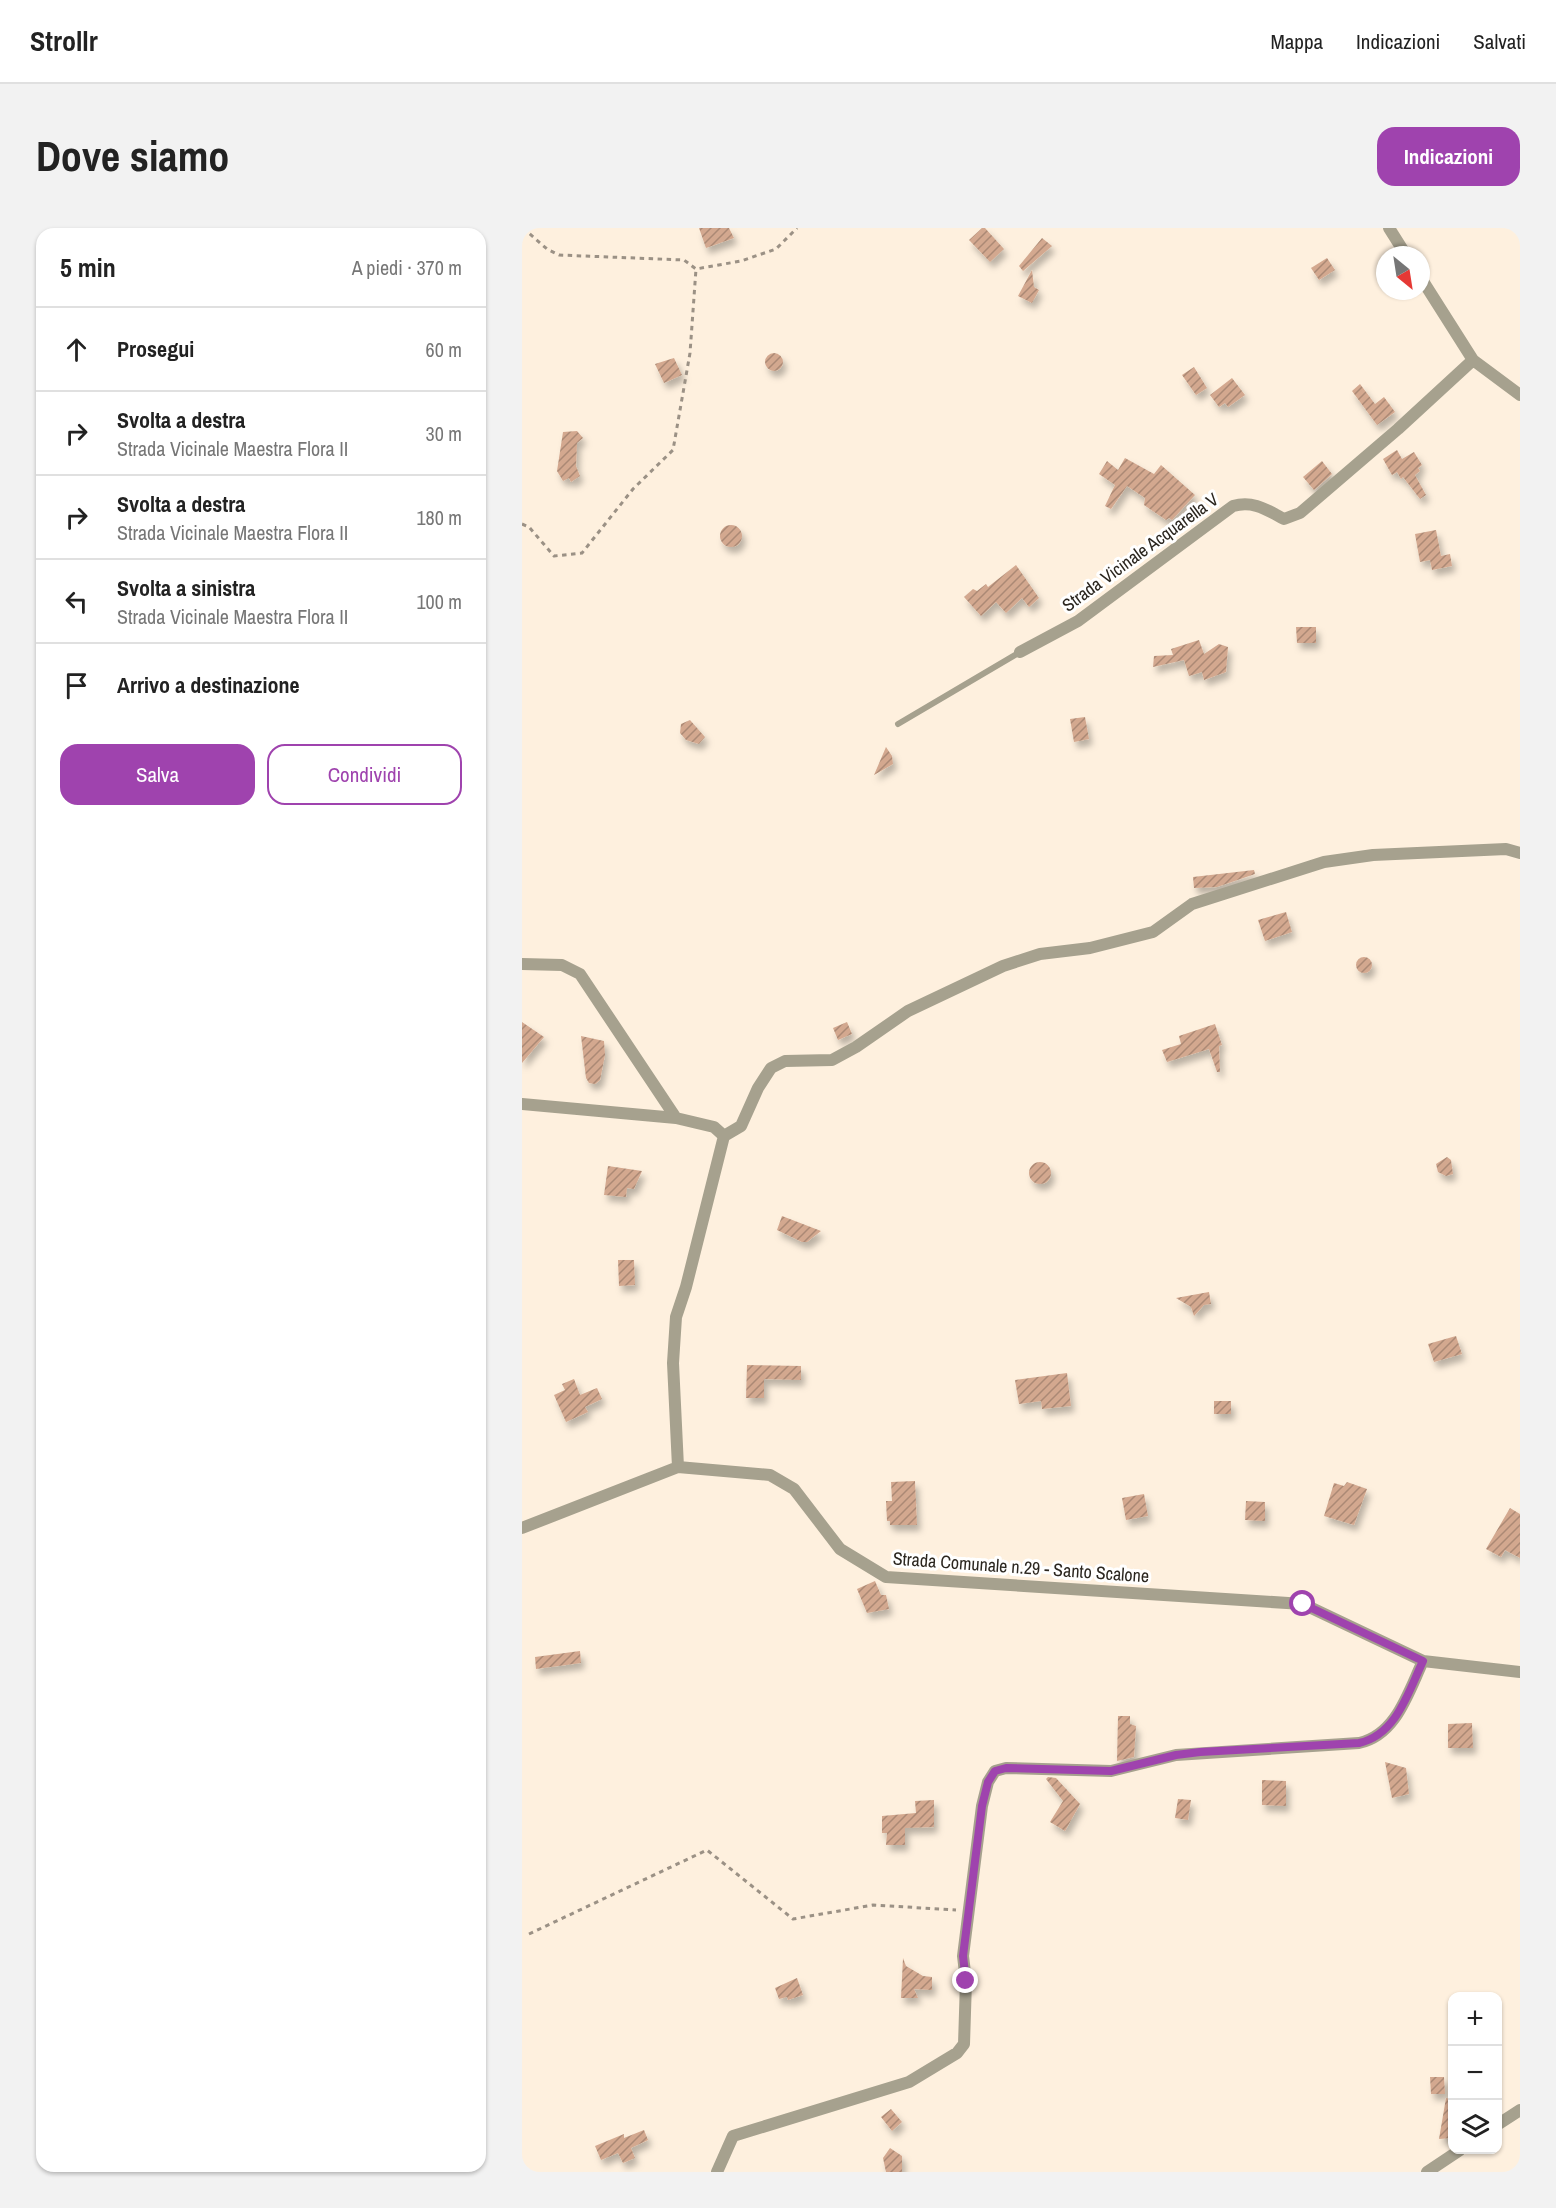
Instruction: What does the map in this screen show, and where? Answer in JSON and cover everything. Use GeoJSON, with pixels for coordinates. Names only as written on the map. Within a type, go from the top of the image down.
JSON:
{"type":"FeatureCollection","features":[{"type":"Feature","properties":{"kind":"street"},"geometry":{"type":"LineString","coordinates":[[1389,228],[1400,246]]}},
{"type":"Feature","properties":{"kind":"street"},"geometry":{"type":"LineString","coordinates":[[1430,292],[1473,360],[1520,395]]}},
{"type":"Feature","properties":{"kind":"street","name":"Strada Vicinale Acquarella V"},"geometry":{"type":"LineString","coordinates":[[1020,652],[1078,621],[1233,506],[1244,502],[1255,504],[1284,519],[1300,513],[1398,429],[1473,360]]}},
{"type":"Feature","properties":{"kind":"street"},"geometry":{"type":"LineString","coordinates":[[678,1467],[673,1363],[675,1317],[686,1287],[724,1136],[741,1126],[758,1088],[771,1068],[785,1061],[832,1060],[856,1047],[908,1011],[1003,966],[1040,954],[1090,948],[1153,932],[1192,904],[1324,862],[1372,855],[1506,849],[1520,853]]}},
{"type":"Feature","properties":{"kind":"street"},"geometry":{"type":"LineString","coordinates":[[522,964],[562,965],[580,974],[676,1118]]}},
{"type":"Feature","properties":{"kind":"street"},"geometry":{"type":"LineString","coordinates":[[522,1104],[676,1118],[714,1127],[724,1136]]}},
{"type":"Feature","properties":{"kind":"street","name":"Strada Comunale n.29 - Santo Scalone"},"geometry":{"type":"LineString","coordinates":[[522,1528],[678,1467],[770,1474],[794,1488],[840,1549],[886,1577],[1303,1604],[1423,1661],[1520,1672]]}},
{"type":"Feature","properties":{"kind":"street"},"geometry":{"type":"LineString","coordinates":[[717,2172],[733,2136],[837,2103],[892,2089],[909,2082],[957,2053],[964,2044],[966,1981],[963,1956],[982,1806],[988,1782],[995,1771],[1006,1768],[1111,1771],[1176,1755],[1359,1743],[1373,1740],[1387,1729],[1398,1712],[1423,1661]]}},
{"type":"Feature","properties":{"kind":"street"},"geometry":{"type":"LineString","coordinates":[[1502,2122],[1520,2110]]}},
{"type":"Feature","properties":{"kind":"street"},"geometry":{"type":"LineString","coordinates":[[1427,2172],[1454,2154]]}},
{"type":"Feature","properties":{"kind":"lane","name":"Strada Vicinale Acquarella V"},"geometry":{"type":"LineString","coordinates":[[898,724],[1020,652]]}},
{"type":"Feature","properties":{"kind":"path"},"geometry":{"type":"LineString","coordinates":[[523,228],[547,249],[559,255],[684,260],[696,268],[741,261],[776,249],[797,228]]}},
{"type":"Feature","properties":{"kind":"path"},"geometry":{"type":"LineString","coordinates":[[522,524],[530,527],[554,556],[582,553],[633,489],[673,450],[690,353],[696,268]]}},
{"type":"Feature","properties":{"kind":"path"},"geometry":{"type":"LineString","coordinates":[[529,1934],[707,1850],[793,1919],[873,1905],[970,1911]]}},
{"type":"Feature","properties":{"kind":"building"},"geometry":{"type":"Polygon","coordinates":[[[699,228],[729,228],[734,238],[706,248],[699,228]]]}},
{"type":"Feature","properties":{"kind":"building"},"geometry":{"type":"Polygon","coordinates":[[[985,228],[1004,249],[990,262],[969,240],[985,228]]]}},
{"type":"Feature","properties":{"kind":"building"},"geometry":{"type":"Polygon","coordinates":[[[1042,238],[1052,246],[1023,271],[1019,266],[1042,238]]]}},
{"type":"Feature","properties":{"kind":"building"},"geometry":{"type":"Polygon","coordinates":[[[1327,258],[1335,270],[1319,280],[1311,268],[1327,258]]]}},
{"type":"Feature","properties":{"kind":"building"},"geometry":{"type":"Polygon","coordinates":[[[1032,270],[1034,287],[1039,290],[1032,303],[1018,296],[1032,270]]]}},
{"type":"Feature","properties":{"kind":"building"},"geometry":{"type":"Polygon","coordinates":[[[774,353],[780,356],[783,362],[780,368],[774,371],[768,368],[765,362],[768,356],[774,353]]]}},
{"type":"Feature","properties":{"kind":"building"},"geometry":{"type":"Polygon","coordinates":[[[674,358],[682,375],[664,383],[655,364],[674,358]]]}},
{"type":"Feature","properties":{"kind":"building"},"geometry":{"type":"Polygon","coordinates":[[[1194,367],[1207,388],[1196,395],[1182,375],[1194,367]]]}},
{"type":"Feature","properties":{"kind":"building"},"geometry":{"type":"Polygon","coordinates":[[[1232,378],[1245,395],[1228,407],[1225,403],[1219,407],[1210,395],[1232,378]]]}},
{"type":"Feature","properties":{"kind":"building"},"geometry":{"type":"Polygon","coordinates":[[[1360,384],[1375,404],[1384,397],[1395,412],[1377,425],[1352,391],[1360,384]]]}},
{"type":"Feature","properties":{"kind":"building"},"geometry":{"type":"Polygon","coordinates":[[[577,431],[583,438],[577,443],[576,466],[580,476],[571,482],[569,478],[563,481],[557,471],[563,432],[577,431]]]}},
{"type":"Feature","properties":{"kind":"building"},"geometry":{"type":"Polygon","coordinates":[[[1397,450],[1402,459],[1414,452],[1422,465],[1418,468],[1420,471],[1415,475],[1426,495],[1420,499],[1403,477],[1401,479],[1397,472],[1392,475],[1383,459],[1397,450]]]}},
{"type":"Feature","properties":{"kind":"building"},"geometry":{"type":"Polygon","coordinates":[[[1125,458],[1154,474],[1161,465],[1195,495],[1172,520],[1169,518],[1166,520],[1144,505],[1145,498],[1127,486],[1111,509],[1105,506],[1115,485],[1099,474],[1107,461],[1118,470],[1125,458]]]}},
{"type":"Feature","properties":{"kind":"building"},"geometry":{"type":"Polygon","coordinates":[[[1322,461],[1332,474],[1314,490],[1303,477],[1322,461]]]}},
{"type":"Feature","properties":{"kind":"building"},"geometry":{"type":"Polygon","coordinates":[[[731,525],[739,528],[742,536],[739,544],[731,547],[723,544],[720,536],[723,528],[731,525]]]}},
{"type":"Feature","properties":{"kind":"building"},"geometry":{"type":"Polygon","coordinates":[[[1436,530],[1441,556],[1450,554],[1452,566],[1432,570],[1430,560],[1420,562],[1415,534],[1436,530]]]}},
{"type":"Feature","properties":{"kind":"building"},"geometry":{"type":"Polygon","coordinates":[[[1016,565],[1039,598],[1029,607],[1022,598],[1006,613],[996,602],[981,616],[964,597],[973,589],[977,591],[986,584],[988,587],[1016,565]]]}},
{"type":"Feature","properties":{"kind":"building"},"geometry":{"type":"Polygon","coordinates":[[[1296,627],[1316,627],[1316,643],[1297,643],[1296,627]]]}},
{"type":"Feature","properties":{"kind":"building"},"geometry":{"type":"Polygon","coordinates":[[[1199,640],[1204,654],[1219,644],[1228,647],[1226,672],[1204,680],[1202,672],[1189,676],[1184,660],[1153,667],[1154,656],[1173,655],[1171,649],[1199,640]]]}},
{"type":"Feature","properties":{"kind":"building"},"geometry":{"type":"Polygon","coordinates":[[[1085,717],[1089,739],[1074,742],[1070,719],[1085,717]]]}},
{"type":"Feature","properties":{"kind":"building"},"geometry":{"type":"Polygon","coordinates":[[[690,720],[705,737],[699,744],[686,740],[680,733],[681,724],[690,720]]]}},
{"type":"Feature","properties":{"kind":"building"},"geometry":{"type":"Polygon","coordinates":[[[886,747],[892,756],[893,764],[874,775],[886,747]]]}},
{"type":"Feature","properties":{"kind":"building"},"geometry":{"type":"Polygon","coordinates":[[[1254,870],[1255,874],[1217,887],[1194,888],[1193,877],[1254,870]]]}},
{"type":"Feature","properties":{"kind":"building"},"geometry":{"type":"Polygon","coordinates":[[[1286,912],[1292,932],[1265,941],[1258,920],[1286,912]]]}},
{"type":"Feature","properties":{"kind":"building"},"geometry":{"type":"Polygon","coordinates":[[[1364,957],[1372,965],[1364,973],[1356,965],[1364,957]]]}},
{"type":"Feature","properties":{"kind":"building"},"geometry":{"type":"Polygon","coordinates":[[[522,1022],[544,1037],[522,1063],[522,1022]]]}},
{"type":"Feature","properties":{"kind":"building"},"geometry":{"type":"Polygon","coordinates":[[[847,1022],[852,1034],[838,1040],[833,1028],[847,1022]]]}},
{"type":"Feature","properties":{"kind":"building"},"geometry":{"type":"Polygon","coordinates":[[[1215,1024],[1222,1045],[1219,1046],[1220,1072],[1217,1072],[1209,1049],[1167,1062],[1162,1050],[1181,1044],[1179,1036],[1215,1024]]]}},
{"type":"Feature","properties":{"kind":"building"},"geometry":{"type":"Polygon","coordinates":[[[581,1036],[604,1041],[605,1055],[600,1080],[595,1084],[589,1083],[586,1078],[581,1036]]]}},
{"type":"Feature","properties":{"kind":"building"},"geometry":{"type":"Polygon","coordinates":[[[1447,1157],[1451,1160],[1453,1174],[1446,1176],[1438,1172],[1436,1164],[1447,1157]]]}},
{"type":"Feature","properties":{"kind":"building"},"geometry":{"type":"Polygon","coordinates":[[[1040,1162],[1048,1165],[1051,1173],[1048,1181],[1040,1184],[1032,1181],[1029,1173],[1032,1165],[1040,1162]]]}},
{"type":"Feature","properties":{"kind":"building"},"geometry":{"type":"Polygon","coordinates":[[[608,1166],[642,1171],[634,1189],[627,1188],[626,1197],[604,1195],[608,1166]]]}},
{"type":"Feature","properties":{"kind":"building"},"geometry":{"type":"Polygon","coordinates":[[[782,1216],[821,1231],[807,1242],[802,1242],[777,1230],[782,1216]]]}},
{"type":"Feature","properties":{"kind":"building"},"geometry":{"type":"Polygon","coordinates":[[[618,1260],[634,1260],[635,1285],[619,1286],[618,1260]]]}},
{"type":"Feature","properties":{"kind":"building"},"geometry":{"type":"Polygon","coordinates":[[[1209,1292],[1211,1304],[1204,1305],[1194,1316],[1191,1307],[1176,1298],[1209,1292]]]}},
{"type":"Feature","properties":{"kind":"building"},"geometry":{"type":"Polygon","coordinates":[[[1456,1336],[1462,1354],[1434,1362],[1428,1344],[1456,1336]]]}},
{"type":"Feature","properties":{"kind":"building"},"geometry":{"type":"Polygon","coordinates":[[[747,1365],[801,1366],[801,1380],[764,1379],[764,1398],[746,1398],[747,1365]]]}},
{"type":"Feature","properties":{"kind":"building"},"geometry":{"type":"Polygon","coordinates":[[[1067,1373],[1071,1406],[1042,1409],[1041,1401],[1019,1404],[1015,1380],[1067,1373]]]}},
{"type":"Feature","properties":{"kind":"building"},"geometry":{"type":"Polygon","coordinates":[[[574,1379],[580,1395],[597,1388],[602,1399],[585,1407],[588,1412],[566,1422],[554,1395],[565,1390],[562,1384],[574,1379]]]}},
{"type":"Feature","properties":{"kind":"building"},"geometry":{"type":"Polygon","coordinates":[[[1214,1401],[1231,1401],[1231,1414],[1214,1414],[1214,1401]]]}},
{"type":"Feature","properties":{"kind":"building"},"geometry":{"type":"Polygon","coordinates":[[[915,1481],[917,1525],[890,1525],[890,1521],[887,1521],[886,1501],[892,1501],[891,1482],[915,1481]]]}},
{"type":"Feature","properties":{"kind":"building"},"geometry":{"type":"Polygon","coordinates":[[[1347,1482],[1367,1489],[1354,1525],[1324,1516],[1334,1483],[1344,1486],[1347,1482]]]}},
{"type":"Feature","properties":{"kind":"building"},"geometry":{"type":"Polygon","coordinates":[[[1144,1494],[1148,1516],[1126,1520],[1122,1498],[1144,1494]]]}},
{"type":"Feature","properties":{"kind":"building"},"geometry":{"type":"Polygon","coordinates":[[[1246,1501],[1265,1502],[1265,1521],[1245,1520],[1246,1501]]]}},
{"type":"Feature","properties":{"kind":"building"},"geometry":{"type":"Polygon","coordinates":[[[1510,1508],[1520,1514],[1520,1558],[1505,1550],[1501,1557],[1486,1549],[1510,1508]]]}},
{"type":"Feature","properties":{"kind":"building"},"geometry":{"type":"Polygon","coordinates":[[[875,1581],[881,1595],[886,1595],[889,1609],[867,1613],[857,1589],[875,1581]]]}},
{"type":"Feature","properties":{"kind":"building"},"geometry":{"type":"Polygon","coordinates":[[[580,1651],[581,1663],[536,1669],[535,1657],[580,1651]]]}},
{"type":"Feature","properties":{"kind":"building"},"geometry":{"type":"Polygon","coordinates":[[[1118,1716],[1130,1716],[1130,1724],[1136,1726],[1134,1757],[1117,1761],[1118,1716]]]}},
{"type":"Feature","properties":{"kind":"building"},"geometry":{"type":"Polygon","coordinates":[[[1472,1723],[1473,1748],[1448,1748],[1448,1724],[1472,1723]]]}},
{"type":"Feature","properties":{"kind":"building"},"geometry":{"type":"Polygon","coordinates":[[[1385,1762],[1406,1768],[1409,1794],[1392,1798],[1385,1762]]]}},
{"type":"Feature","properties":{"kind":"building"},"geometry":{"type":"Polygon","coordinates":[[[1056,1778],[1080,1804],[1065,1831],[1050,1822],[1063,1801],[1046,1779],[1056,1778]]]}},
{"type":"Feature","properties":{"kind":"building"},"geometry":{"type":"Polygon","coordinates":[[[1262,1780],[1286,1781],[1286,1806],[1262,1805],[1262,1780]]]}},
{"type":"Feature","properties":{"kind":"building"},"geometry":{"type":"Polygon","coordinates":[[[1178,1799],[1191,1800],[1188,1820],[1175,1818],[1178,1799]]]}},
{"type":"Feature","properties":{"kind":"building"},"geometry":{"type":"Polygon","coordinates":[[[934,1800],[934,1827],[905,1828],[905,1845],[886,1845],[887,1833],[882,1833],[882,1816],[916,1813],[915,1801],[934,1800]]]}},
{"type":"Feature","properties":{"kind":"building"},"geometry":{"type":"Polygon","coordinates":[[[903,1958],[906,1966],[923,1976],[932,1977],[932,1990],[914,1989],[918,1998],[901,1998],[903,1958]]]}},
{"type":"Feature","properties":{"kind":"building"},"geometry":{"type":"Polygon","coordinates":[[[797,1978],[803,1995],[788,2000],[787,1997],[779,1999],[775,1988],[797,1978]]]}},
{"type":"Feature","properties":{"kind":"building"},"geometry":{"type":"Polygon","coordinates":[[[1430,2077],[1444,2077],[1445,2094],[1431,2094],[1430,2077]]]}},
{"type":"Feature","properties":{"kind":"building"},"geometry":{"type":"Polygon","coordinates":[[[1446,2098],[1448,2098],[1448,2138],[1439,2139],[1446,2098]]]}},
{"type":"Feature","properties":{"kind":"building"},"geometry":{"type":"Polygon","coordinates":[[[891,2109],[902,2122],[892,2131],[881,2117],[891,2109]]]}},
{"type":"Feature","properties":{"kind":"building"},"geometry":{"type":"Polygon","coordinates":[[[644,2130],[648,2140],[631,2148],[635,2158],[623,2163],[618,2153],[601,2160],[595,2146],[624,2134],[624,2138],[644,2130]]]}},
{"type":"Feature","properties":{"kind":"building"},"geometry":{"type":"Polygon","coordinates":[[[890,2148],[902,2156],[902,2172],[886,2172],[883,2158],[890,2148]]]}},
{"type":"Feature","properties":{"kind":"route"},"geometry":{"type":"LineString","coordinates":[[966,1981],[963,1956],[982,1806],[988,1782],[995,1771],[1006,1768],[1111,1771],[1176,1755],[1200,1752],[1359,1743],[1373,1740],[1387,1729],[1423,1661],[1303,1604]]}}]}
